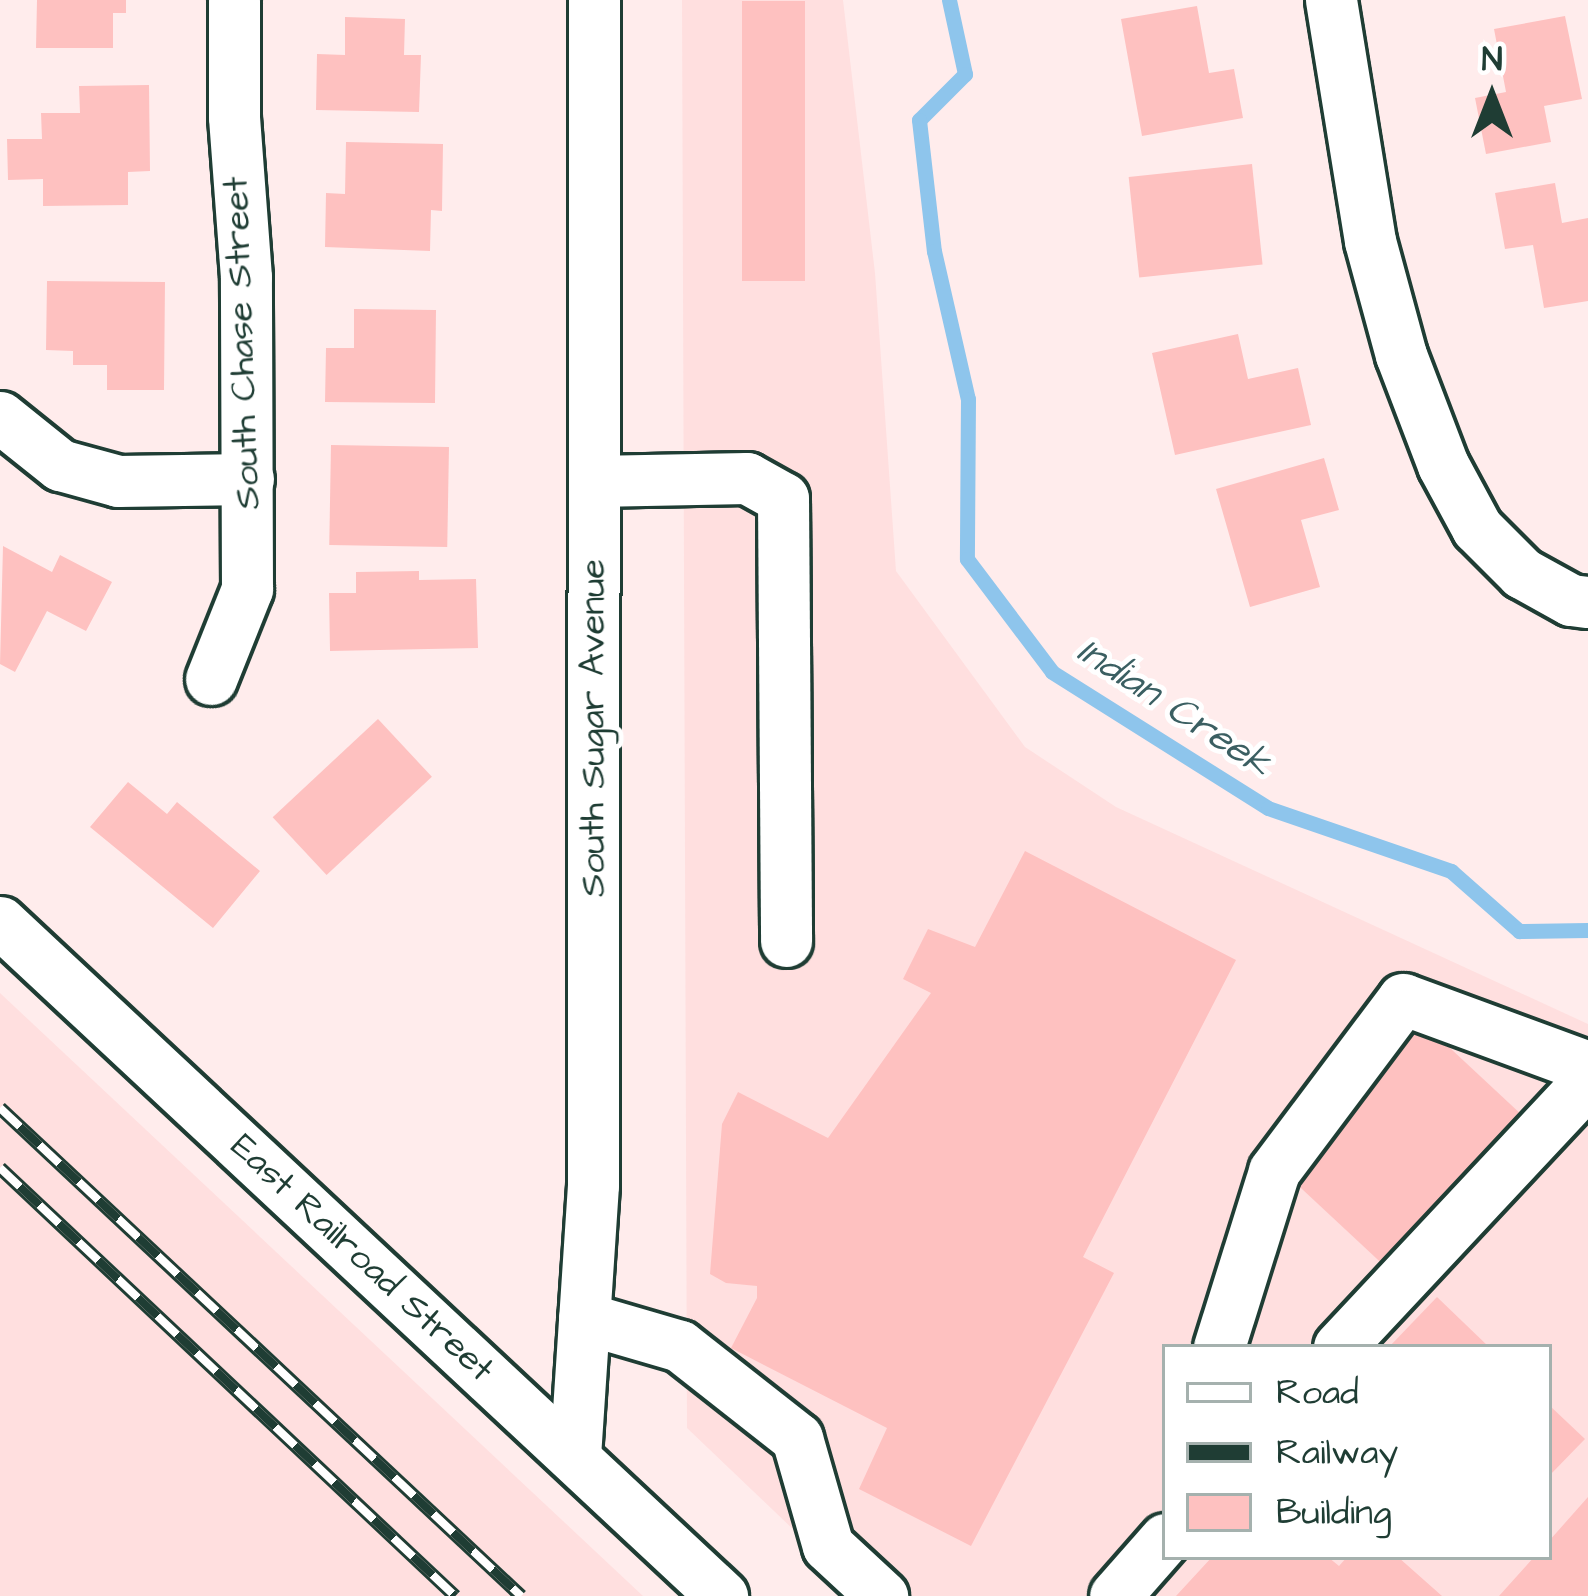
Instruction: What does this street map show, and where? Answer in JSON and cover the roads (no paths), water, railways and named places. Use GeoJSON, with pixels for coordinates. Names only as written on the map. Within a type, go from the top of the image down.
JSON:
{"type":"FeatureCollection","features":[{"type":"Feature","properties":{"kind":"street","name":"South Chase Street"},"geometry":{"type":"LineString","coordinates":[[212,679],[247,589],[234,0]]}},
{"type":"Feature","properties":{"kind":"street","name":"South Sugar Avenue"},"geometry":{"type":"LineString","coordinates":[[575,1456],[593,1185],[594,0]]}},
{"type":"Feature","properties":{"kind":"street"},"geometry":{"type":"LineString","coordinates":[[1331,0],[1370,241],[1401,356],[1442,465],[1478,528],[1522,573],[1570,599],[1588,602]]}},
{"type":"Feature","properties":{"kind":"street"},"geometry":{"type":"LineString","coordinates":[[0,417],[60,465],[118,481],[248,479]]}},
{"type":"Feature","properties":{"kind":"street"},"geometry":{"type":"LineString","coordinates":[[594,481],[747,478],[783,498],[786,941]]}},
{"type":"Feature","properties":{"kind":"street","name":"East Railroad Street"},"geometry":{"type":"LineString","coordinates":[[0,922],[722,1596]]}},
{"type":"Feature","properties":{"kind":"street"},"geometry":{"type":"LineString","coordinates":[[1221,1344],[1274,1171],[1402,999],[1588,1067]]}},
{"type":"Feature","properties":{"kind":"street"},"geometry":{"type":"LineString","coordinates":[[1343,1344],[1588,1081]]}},
{"type":"Feature","properties":{"kind":"street"},"geometry":{"type":"LineString","coordinates":[[584,1318],[680,1346],[797,1438],[828,1546],[882,1596]]}},
{"type":"Feature","properties":{"kind":"street"},"geometry":{"type":"LineString","coordinates":[[1115,1596],[1162,1541]]}},
{"type":"Feature","properties":{"kind":"waterway","name":"Indian Creek"},"geometry":{"type":"LineString","coordinates":[[949,0],[965,74],[919,120],[934,251],[968,399],[967,559],[1052,672],[1268,808],[1451,871],[1519,931],[1588,930]]}},
{"type":"Feature","properties":{"kind":"railway"},"geometry":{"type":"LineString","coordinates":[[0,1108],[521,1596]]}},
{"type":"Feature","properties":{"kind":"railway"},"geometry":{"type":"LineString","coordinates":[[0,1168],[455,1596]]}}]}
